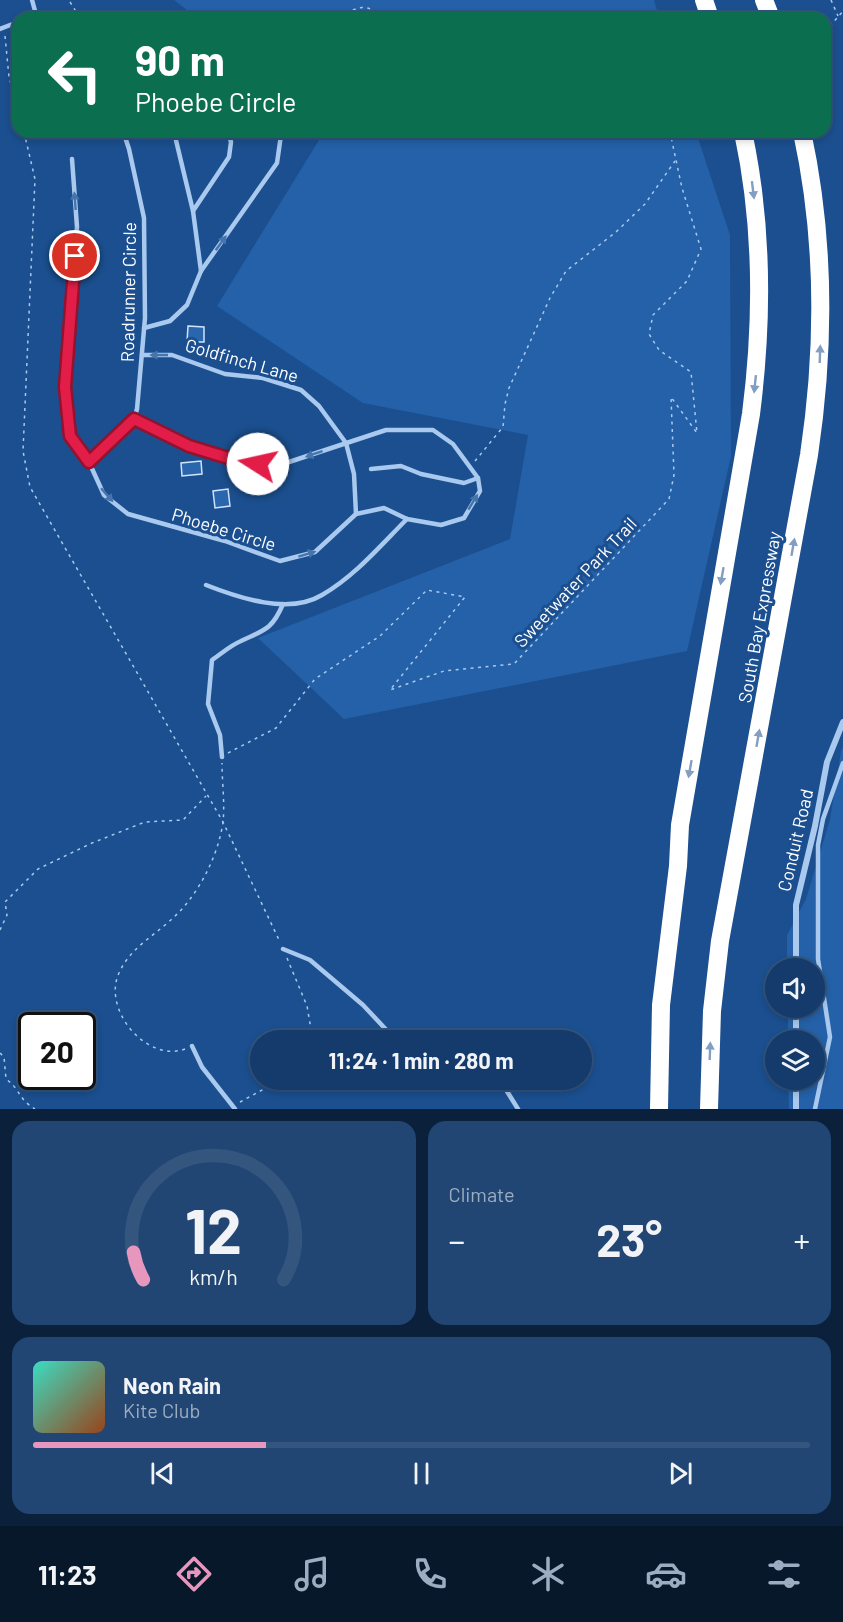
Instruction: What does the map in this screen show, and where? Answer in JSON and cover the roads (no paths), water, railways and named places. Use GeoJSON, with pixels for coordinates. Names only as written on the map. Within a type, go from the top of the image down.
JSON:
{"type":"FeatureCollection","features":[{"type":"Feature","properties":{"kind":"highway"},"geometry":{"type":"LineString","coordinates":[[659,1109],[661,1005],[678,866],[680,825],[751,414],[758,355],[760,295],[758,236],[744,138]]}},
{"type":"Feature","properties":{"kind":"highway","name":"South Bay Expressway"},"geometry":{"type":"LineString","coordinates":[[709,1109],[712,1011],[720,941],[808,465],[818,393],[821,330],[820,267],[814,204],[803,138]]}},
{"type":"Feature","properties":{"kind":"street","name":"Conduit Road"},"geometry":{"type":"LineString","coordinates":[[796,958],[796,905],[816,826],[827,762],[843,722]]}},
{"type":"Feature","properties":{"kind":"street"},"geometry":{"type":"LineString","coordinates":[[796,1090],[796,1109]]}},
{"type":"Feature","properties":{"kind":"lane","name":"Roadrunner Circle"},"geometry":{"type":"LineString","coordinates":[[125,138],[144,218],[144,328],[137,409],[134,419]]}},
{"type":"Feature","properties":{"kind":"lane"},"geometry":{"type":"LineString","coordinates":[[175,138],[193,211],[201,271]]}},
{"type":"Feature","properties":{"kind":"lane"},"geometry":{"type":"LineString","coordinates":[[193,211],[229,157],[230,138]]}},
{"type":"Feature","properties":{"kind":"lane"},"geometry":{"type":"LineString","coordinates":[[144,328],[170,321],[187,305],[201,271],[277,163],[281,138]]}},
{"type":"Feature","properties":{"kind":"lane","name":"Phoebe Circle"},"geometry":{"type":"LineString","coordinates":[[72,159],[77,227],[65,387],[70,436],[89,462],[104,495],[128,514],[225,542],[280,561],[315,552],[356,514]]}},
{"type":"Feature","properties":{"kind":"lane","name":"Goldfinch Lane"},"geometry":{"type":"LineString","coordinates":[[142,355],[172,355],[225,374],[263,378],[301,390],[319,406],[346,443],[354,474],[356,514]]}},
{"type":"Feature","properties":{"kind":"lane"},"geometry":{"type":"LineString","coordinates":[[89,462],[134,419],[189,446],[248,464],[289,462],[386,430],[433,430],[453,444],[478,478],[480,491],[464,519],[441,525],[408,519],[384,508],[356,514]]}},
{"type":"Feature","properties":{"kind":"lane"},"geometry":{"type":"LineString","coordinates":[[370,469],[401,466],[421,474],[464,483],[478,478]]}},
{"type":"Feature","properties":{"kind":"lane"},"geometry":{"type":"LineString","coordinates":[[206,585],[247,599],[283,604],[321,596],[351,576],[408,519]]}},
{"type":"Feature","properties":{"kind":"lane"},"geometry":{"type":"LineString","coordinates":[[222,757],[220,735],[208,704],[212,660],[238,642],[263,632],[278,615],[283,604]]}},
{"type":"Feature","properties":{"kind":"lane"},"geometry":{"type":"LineString","coordinates":[[815,1109],[830,1037],[818,959],[818,845],[823,819],[843,763]]}},
{"type":"Feature","properties":{"kind":"lane"},"geometry":{"type":"LineString","coordinates":[[283,949],[310,960],[363,1005],[386,1030]]}},
{"type":"Feature","properties":{"kind":"lane"},"geometry":{"type":"LineString","coordinates":[[192,1046],[202,1067],[234,1108]]}},
{"type":"Feature","properties":{"kind":"lane"},"geometry":{"type":"LineString","coordinates":[[506,1090],[518,1109]]}}]}
